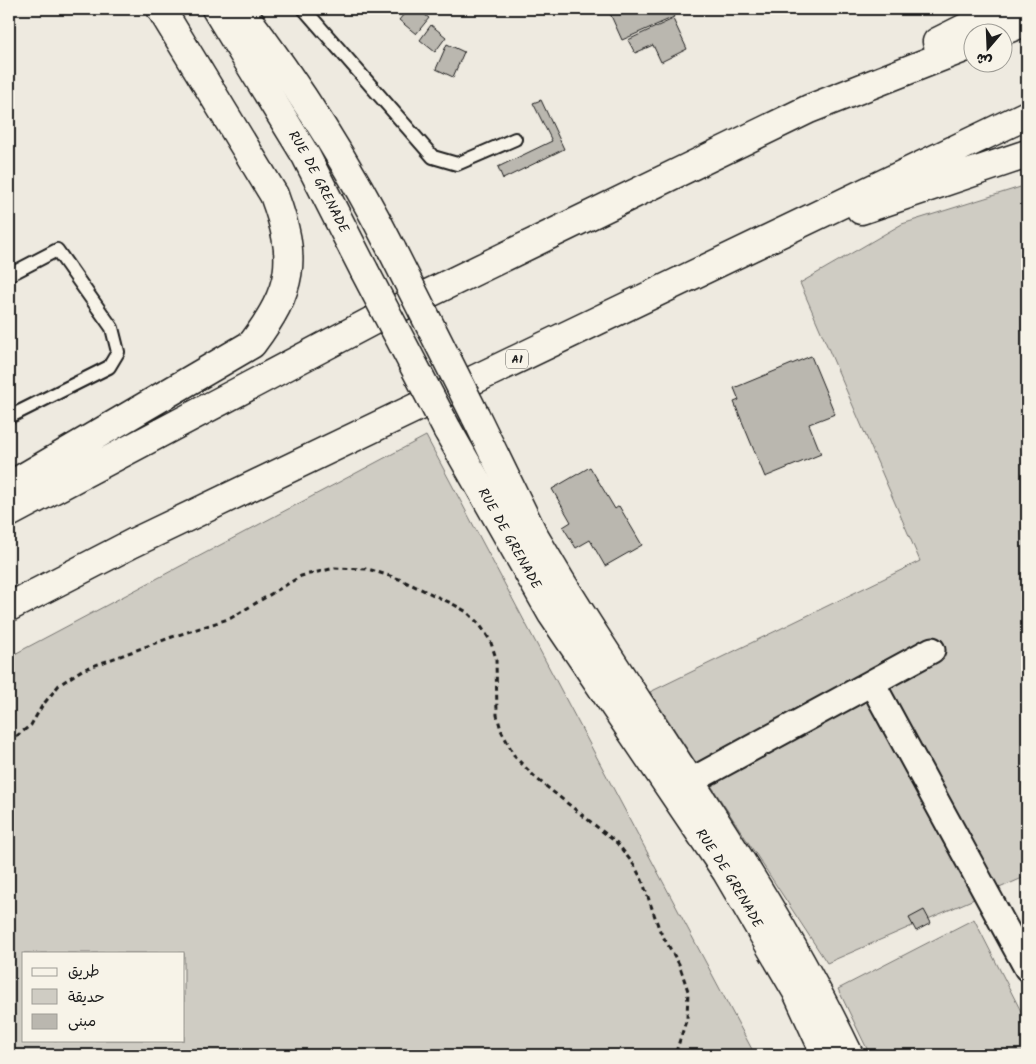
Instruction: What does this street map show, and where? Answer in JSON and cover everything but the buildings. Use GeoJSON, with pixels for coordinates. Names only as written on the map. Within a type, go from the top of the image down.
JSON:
{"type":"FeatureCollection","features":[{"type":"Feature","properties":{"kind":"main road"},"geometry":{"type":"LineString","coordinates":[[9,486],[252,344],[273,315],[286,284],[289,250],[284,223],[274,195],[161,9]]}},
{"type":"Feature","properties":{"kind":"main road","name":"RUE DE GRENADE"},"geometry":{"type":"LineString","coordinates":[[216,9],[306,156],[448,429],[552,614],[682,786],[785,932],[849,1055]]}},
{"type":"Feature","properties":{"kind":"main road","name":"RUE DE GRENADE"},"geometry":{"type":"LineString","coordinates":[[240,9],[300,92],[342,158],[392,250],[536,538],[682,786],[726,872],[797,992],[826,1055]]}},
{"type":"Feature","properties":{"kind":"main road"},"geometry":{"type":"LineString","coordinates":[[9,513],[372,321],[809,109],[878,71],[1003,9]]}},
{"type":"Feature","properties":{"kind":"main road"},"geometry":{"type":"LineString","coordinates":[[1014,26],[1027,21]]}},
{"type":"Feature","properties":{"kind":"main road"},"geometry":{"type":"LineString","coordinates":[[809,109],[964,48]]}},
{"type":"Feature","properties":{"kind":"main road","name":"A1"},"geometry":{"type":"LineString","coordinates":[[9,607],[133,543],[1027,115]]}},
{"type":"Feature","properties":{"kind":"main road"},"geometry":{"type":"LineString","coordinates":[[739,253],[1027,154]]}},
{"type":"Feature","properties":{"kind":"street"},"geometry":{"type":"LineString","coordinates":[[682,786],[932,650]]}},
{"type":"Feature","properties":{"kind":"street"},"geometry":{"type":"LineString","coordinates":[[872,683],[1027,968]]}},
{"type":"Feature","properties":{"kind":"lane"},"geometry":{"type":"LineString","coordinates":[[304,9],[433,157],[457,164],[515,139]]}},
{"type":"Feature","properties":{"kind":"lane"},"geometry":{"type":"LineString","coordinates":[[9,275],[57,250],[112,328],[118,352],[109,367],[9,417]]}},
{"type":"Feature","properties":{"kind":"path"},"geometry":{"type":"LineString","coordinates":[[9,742],[24,732],[59,686],[82,670],[172,636],[231,618],[301,576],[335,568],[368,569],[399,579],[451,602],[467,612],[480,625],[490,640],[496,658],[497,715],[501,730],[515,756],[536,779],[617,843],[634,865],[642,880],[660,931],[679,964],[688,991],[687,1018],[675,1055]]}},
{"type":"Feature","properties":{"kind":"green space"},"geometry":{"type":"Polygon","coordinates":[[[1027,185],[1027,876],[827,963],[650,692],[920,561],[800,283],[902,224],[1027,185]]]}},
{"type":"Feature","properties":{"kind":"green space"},"geometry":{"type":"Polygon","coordinates":[[[426,436],[755,1055],[9,1055],[9,657],[426,436]]]}},
{"type":"Feature","properties":{"kind":"green space"},"geometry":{"type":"Polygon","coordinates":[[[974,919],[1027,1023],[1027,1055],[870,1055],[838,989],[974,919]]]}}]}
